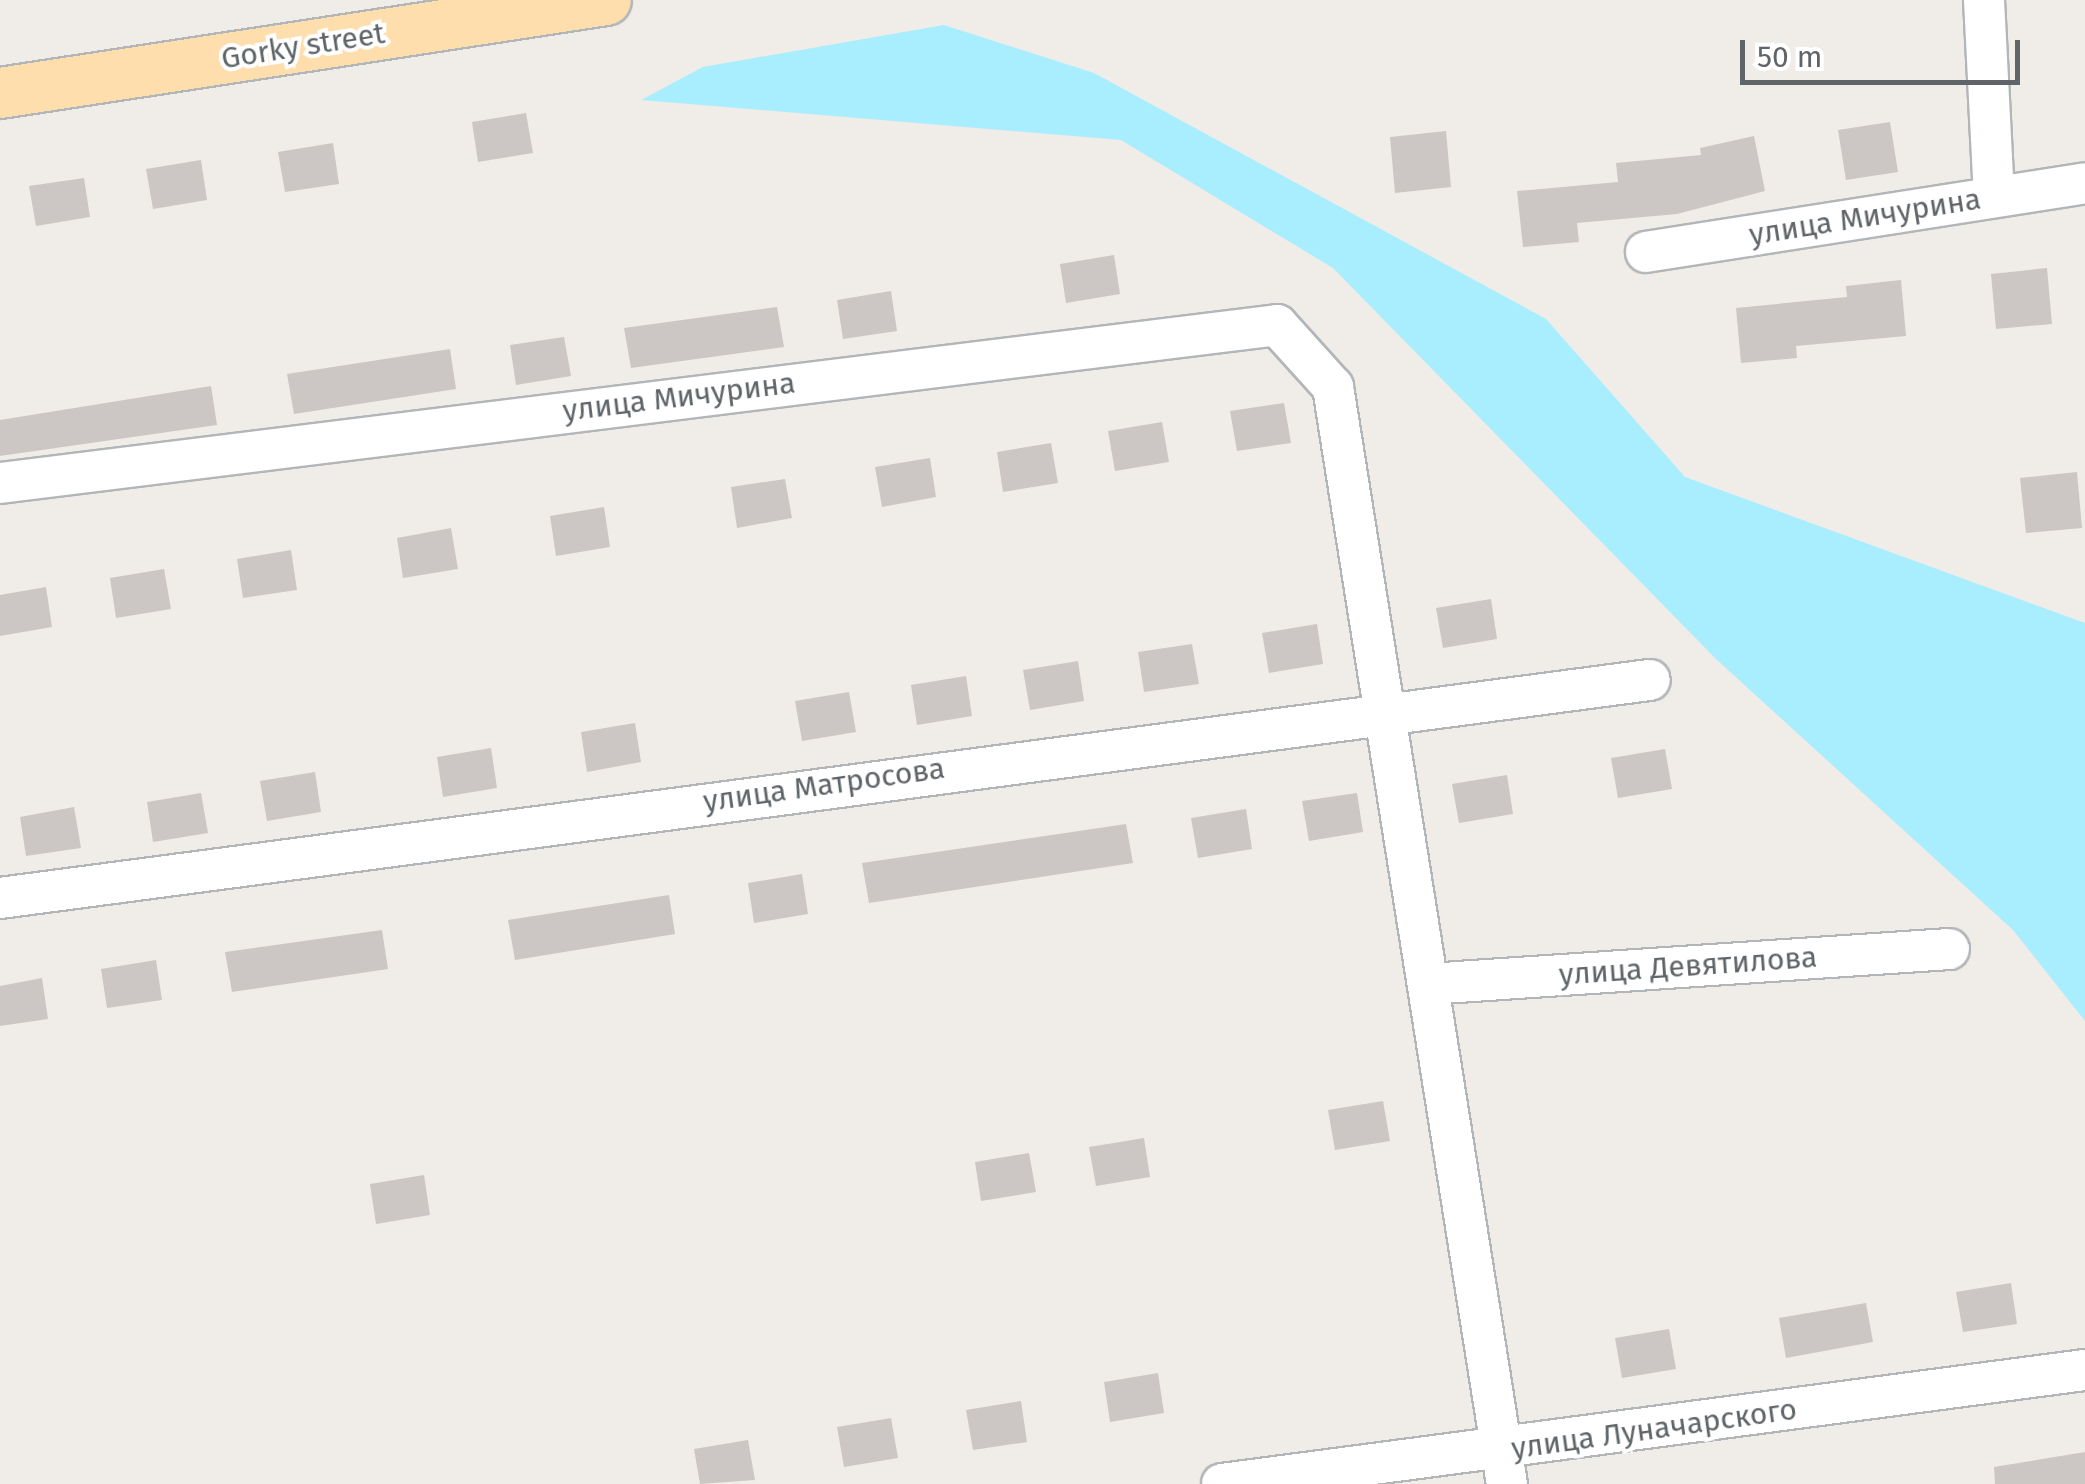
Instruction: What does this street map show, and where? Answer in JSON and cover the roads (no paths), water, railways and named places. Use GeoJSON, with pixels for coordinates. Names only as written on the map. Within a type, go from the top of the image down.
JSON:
{"type":"FeatureCollection","features":[{"type":"Feature","properties":{"kind":"main road","name":"Gorky street"},"geometry":{"type":"LineString","coordinates":[[0,93],[606,0]]}},
{"type":"Feature","properties":{"kind":"street"},"geometry":{"type":"LineString","coordinates":[[1984,0],[1994,196]]}},
{"type":"Feature","properties":{"kind":"street","name":"улица Мичурина"},"geometry":{"type":"LineString","coordinates":[[1646,252],[2085,184]]}},
{"type":"Feature","properties":{"kind":"street","name":"улица Мичурина"},"geometry":{"type":"LineString","coordinates":[[0,483],[1277,325],[1332,387],[1384,710]]}},
{"type":"Feature","properties":{"kind":"street","name":"улица Матросова"},"geometry":{"type":"LineString","coordinates":[[0,898],[1384,710],[1650,680]]}},
{"type":"Feature","properties":{"kind":"street"},"geometry":{"type":"LineString","coordinates":[[1384,710],[1505,1467]]}},
{"type":"Feature","properties":{"kind":"street","name":"улица Девятилова"},"geometry":{"type":"LineString","coordinates":[[1428,984],[1948,949]]}},
{"type":"Feature","properties":{"kind":"street","name":"улица Луначарского"},"geometry":{"type":"LineString","coordinates":[[1222,1484],[1505,1467],[2085,1370]]}},
{"type":"Feature","properties":{"kind":"water"},"geometry":{"type":"Polygon","coordinates":[[[944,25],[1094,73],[1546,319],[1685,477],[2085,623],[2085,1021],[2013,930],[1716,659],[1333,268],[1121,140],[641,100],[703,67],[944,25]]]}}]}
